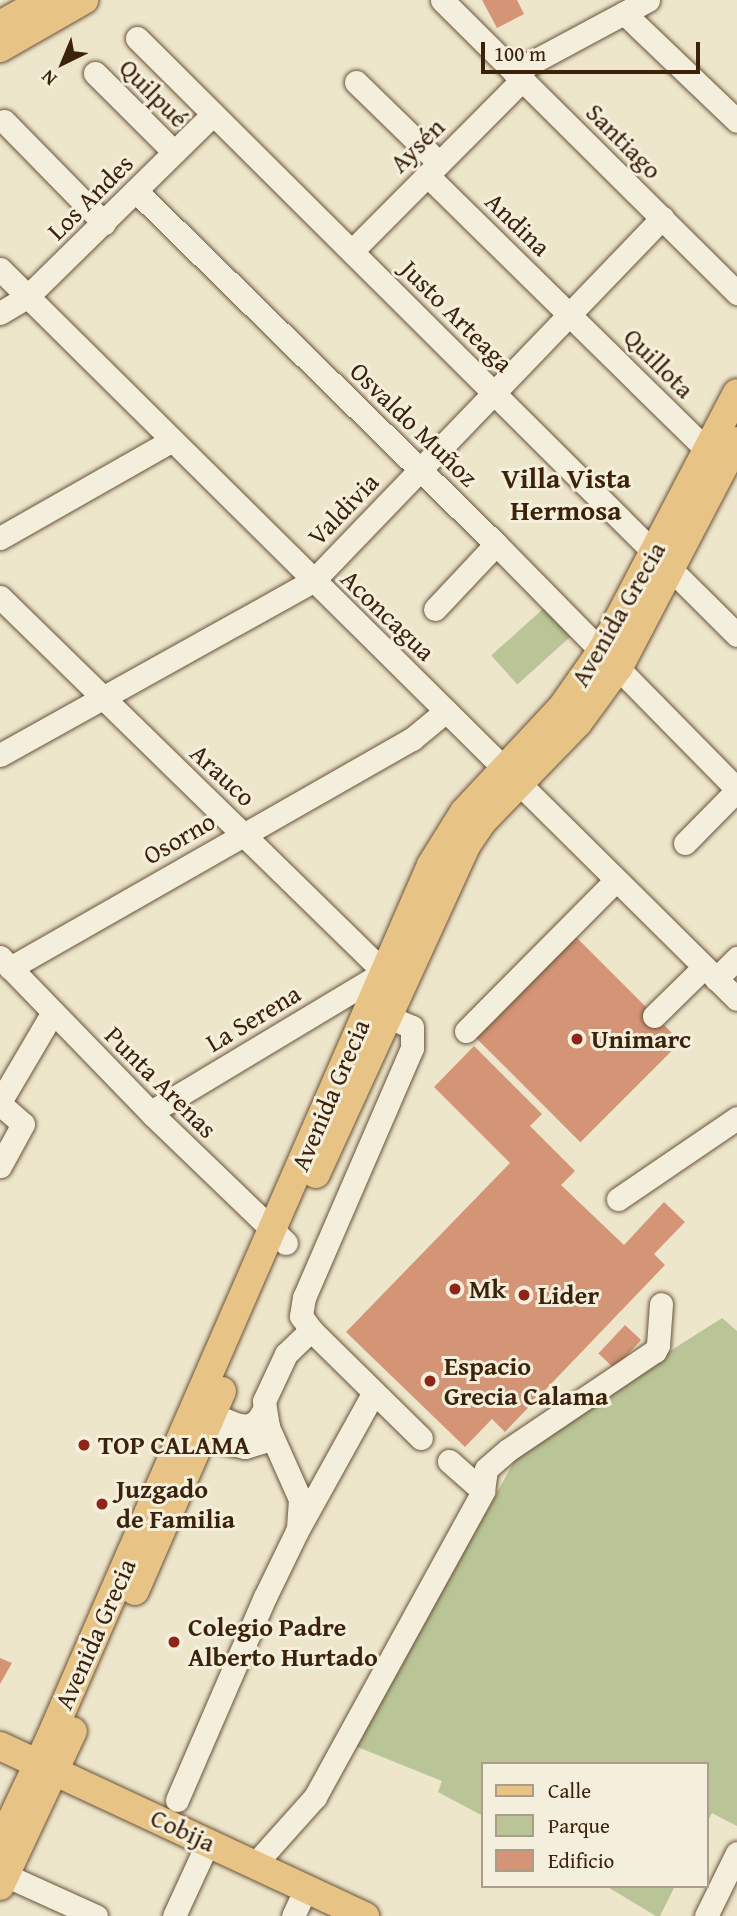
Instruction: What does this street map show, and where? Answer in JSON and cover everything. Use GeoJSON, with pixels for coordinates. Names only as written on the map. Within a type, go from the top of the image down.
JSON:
{"type":"FeatureCollection","features":[{"type":"Feature","properties":{"kind":"main road"},"geometry":{"type":"LineString","coordinates":[[0,25],[44,0]]}},
{"type":"Feature","properties":{"kind":"main road"},"geometry":{"type":"LineString","coordinates":[[0,48],[85,0]]}},
{"type":"Feature","properties":{"kind":"main road","name":"Avenida Grecia"},"geometry":{"type":"LineString","coordinates":[[722,468],[737,393]]}},
{"type":"Feature","properties":{"kind":"main road","name":"Avenida Grecia"},"geometry":{"type":"LineString","coordinates":[[3,1881],[47,1768],[279,1236],[466,846],[509,776],[562,707],[610,658],[663,562],[737,442]]}},
{"type":"Feature","properties":{"kind":"main road","name":"Avenida Grecia"},"geometry":{"type":"LineString","coordinates":[[0,1844],[47,1768],[207,1425],[384,972],[450,832],[509,776]]}},
{"type":"Feature","properties":{"kind":"main road","name":"Cobija"},"geometry":{"type":"LineString","coordinates":[[0,1746],[365,1916]]}},
{"type":"Feature","properties":{"kind":"street","name":"Santiago"},"geometry":{"type":"LineString","coordinates":[[442,0],[737,293]]}},
{"type":"Feature","properties":{"kind":"street","name":"Aysén"},"geometry":{"type":"LineString","coordinates":[[352,251],[433,169],[518,76],[648,0]]}},
{"type":"Feature","properties":{"kind":"street"},"geometry":{"type":"LineString","coordinates":[[624,13],[737,121]]}},
{"type":"Feature","properties":{"kind":"street","name":"Justo Arteaga"},"geometry":{"type":"LineString","coordinates":[[136,38],[737,635]]}},
{"type":"Feature","properties":{"kind":"street","name":"Quilpué"},"geometry":{"type":"LineString","coordinates":[[95,73],[174,152]]}},
{"type":"Feature","properties":{"kind":"street","name":"Andina"},"geometry":{"type":"LineString","coordinates":[[356,82],[433,169],[570,314]]}},
{"type":"Feature","properties":{"kind":"street","name":"Los Andes"},"geometry":{"type":"LineString","coordinates":[[0,313],[27,297],[137,192],[213,114]]}},
{"type":"Feature","properties":{"kind":"street"},"geometry":{"type":"LineString","coordinates":[[4,121],[104,223]]}},
{"type":"Feature","properties":{"kind":"street","name":"Osvaldo Muñoz"},"geometry":{"type":"LineString","coordinates":[[137,192],[496,544],[737,790]]}},
{"type":"Feature","properties":{"kind":"street","name":"Valdivia"},"geometry":{"type":"LineString","coordinates":[[0,755],[313,581],[662,218]]}},
{"type":"Feature","properties":{"kind":"street","name":"Aconcagua"},"geometry":{"type":"LineString","coordinates":[[0,270],[737,999]]}},
{"type":"Feature","properties":{"kind":"street","name":"Quillota"},"geometry":{"type":"LineString","coordinates":[[570,314],[722,468]]}},
{"type":"Feature","properties":{"kind":"street"},"geometry":{"type":"LineString","coordinates":[[0,538],[171,441]]}},
{"type":"Feature","properties":{"kind":"street"},"geometry":{"type":"LineString","coordinates":[[435,609],[496,544]]}},
{"type":"Feature","properties":{"kind":"street","name":"Arauco"},"geometry":{"type":"LineString","coordinates":[[0,597],[384,972]]}},
{"type":"Feature","properties":{"kind":"street","name":"Osorno"},"geometry":{"type":"LineString","coordinates":[[5,963],[412,739],[446,711]]}},
{"type":"Feature","properties":{"kind":"street"},"geometry":{"type":"LineString","coordinates":[[685,843],[737,790]]}},
{"type":"Feature","properties":{"kind":"street"},"geometry":{"type":"LineString","coordinates":[[466,1031],[615,881]]}},
{"type":"Feature","properties":{"kind":"street"},"geometry":{"type":"LineString","coordinates":[[654,1016],[710,973],[737,958]]}},
{"type":"Feature","properties":{"kind":"street","name":"Punta Arenas"},"geometry":{"type":"LineString","coordinates":[[5,963],[151,1112],[279,1236]]}},
{"type":"Feature","properties":{"kind":"street"},"geometry":{"type":"LineString","coordinates":[[384,972],[389,1010],[412,1027],[412,1048],[304,1297],[302,1316],[310,1330],[421,1438]]}},
{"type":"Feature","properties":{"kind":"street","name":"La Serena"},"geometry":{"type":"LineString","coordinates":[[151,1112],[384,972]]}},
{"type":"Feature","properties":{"kind":"street"},"geometry":{"type":"LineString","coordinates":[[0,1166],[23,1124],[0,1103],[52,1012]]}},
{"type":"Feature","properties":{"kind":"street"},"geometry":{"type":"LineString","coordinates":[[618,1199],[737,1118]]}},
{"type":"Feature","properties":{"kind":"street"},"geometry":{"type":"LineString","coordinates":[[255,1864],[315,1797],[482,1491],[486,1469],[508,1450],[655,1351],[658,1345],[661,1304]]}},
{"type":"Feature","properties":{"kind":"street"},"geometry":{"type":"LineString","coordinates":[[207,1425],[245,1447],[261,1442],[266,1419],[266,1391],[286,1353],[310,1330]]}},
{"type":"Feature","properties":{"kind":"street"},"geometry":{"type":"LineString","coordinates":[[177,1800],[265,1597],[297,1531],[373,1394]]}},
{"type":"Feature","properties":{"kind":"street"},"geometry":{"type":"LineString","coordinates":[[266,1419],[300,1499],[297,1531]]}},
{"type":"Feature","properties":{"kind":"street"},"geometry":{"type":"LineString","coordinates":[[449,1461],[482,1491]]}},
{"type":"Feature","properties":{"kind":"street"},"geometry":{"type":"LineString","coordinates":[[174,1916],[208,1842]]}},
{"type":"Feature","properties":{"kind":"street"},"geometry":{"type":"LineString","coordinates":[[706,1916],[737,1853]]}},
{"type":"Feature","properties":{"kind":"street"},"geometry":{"type":"LineString","coordinates":[[3,1881],[96,1916]]}},
{"type":"Feature","properties":{"kind":"street"},"geometry":{"type":"LineString","coordinates":[[293,1916],[306,1888]]}},
{"type":"Feature","properties":{"kind":"green space"},"geometry":{"type":"Polygon","coordinates":[[[544,608],[570,637],[517,684],[491,656],[544,608]]]}},
{"type":"Feature","properties":{"kind":"green space"},"geometry":{"type":"Polygon","coordinates":[[[722,1318],[737,1331],[737,1826],[712,1813],[709,1818],[709,1762],[482,1762],[482,1815],[438,1792],[442,1781],[355,1746],[524,1444],[722,1318]]]}},
{"type":"Feature","properties":{"kind":"green space"},"geometry":{"type":"Polygon","coordinates":[[[609,1888],[674,1888],[660,1916],[609,1888]]]}},
{"type":"Feature","properties":{"kind":"building"},"geometry":{"type":"Polygon","coordinates":[[[482,0],[517,0],[524,14],[497,28],[482,0]]]}},
{"type":"Feature","properties":{"kind":"building","name":"Unimarc"},"geometry":{"type":"Polygon","coordinates":[[[574,935],[681,1042],[580,1142],[474,1035],[574,935]]]}},
{"type":"Feature","properties":{"kind":"building","name":"Lider"},"geometry":{"type":"Polygon","coordinates":[[[474,1046],[542,1114],[530,1126],[575,1171],[561,1185],[624,1245],[664,1202],[685,1222],[654,1254],[665,1265],[505,1432],[492,1419],[465,1447],[346,1332],[510,1163],[434,1087],[474,1046]]]}},
{"type":"Feature","properties":{"kind":"building"},"geometry":{"type":"Polygon","coordinates":[[[625,1325],[641,1340],[614,1369],[598,1354],[625,1325]]]}},
{"type":"Feature","properties":{"kind":"building"},"geometry":{"type":"Polygon","coordinates":[[[0,1658],[12,1663],[0,1684],[0,1658]]]}},
{"type":"Feature","properties":{"kind":"place","name":"Unimarc"},"geometry":{"type":"Point","coordinates":[577,1039]}},
{"type":"Feature","properties":{"kind":"place","name":"Mk"},"geometry":{"type":"Point","coordinates":[455,1289]}},
{"type":"Feature","properties":{"kind":"place","name":"Lider"},"geometry":{"type":"Point","coordinates":[524,1295]}},
{"type":"Feature","properties":{"kind":"place","name":"Espacio Grecia Calama"},"geometry":{"type":"Point","coordinates":[430,1381]}},
{"type":"Feature","properties":{"kind":"place","name":"TOP CALAMA"},"geometry":{"type":"Point","coordinates":[84,1445]}},
{"type":"Feature","properties":{"kind":"place","name":"Juzgado de Familia"},"geometry":{"type":"Point","coordinates":[102,1504]}},
{"type":"Feature","properties":{"kind":"place","name":"Colegio Padre Alberto Hurtado"},"geometry":{"type":"Point","coordinates":[174,1642]}},
{"type":"Feature","properties":{"kind":"district","name":"Villa Vista Hermosa"},"geometry":{"type":"Point","coordinates":[566,494]}}]}
